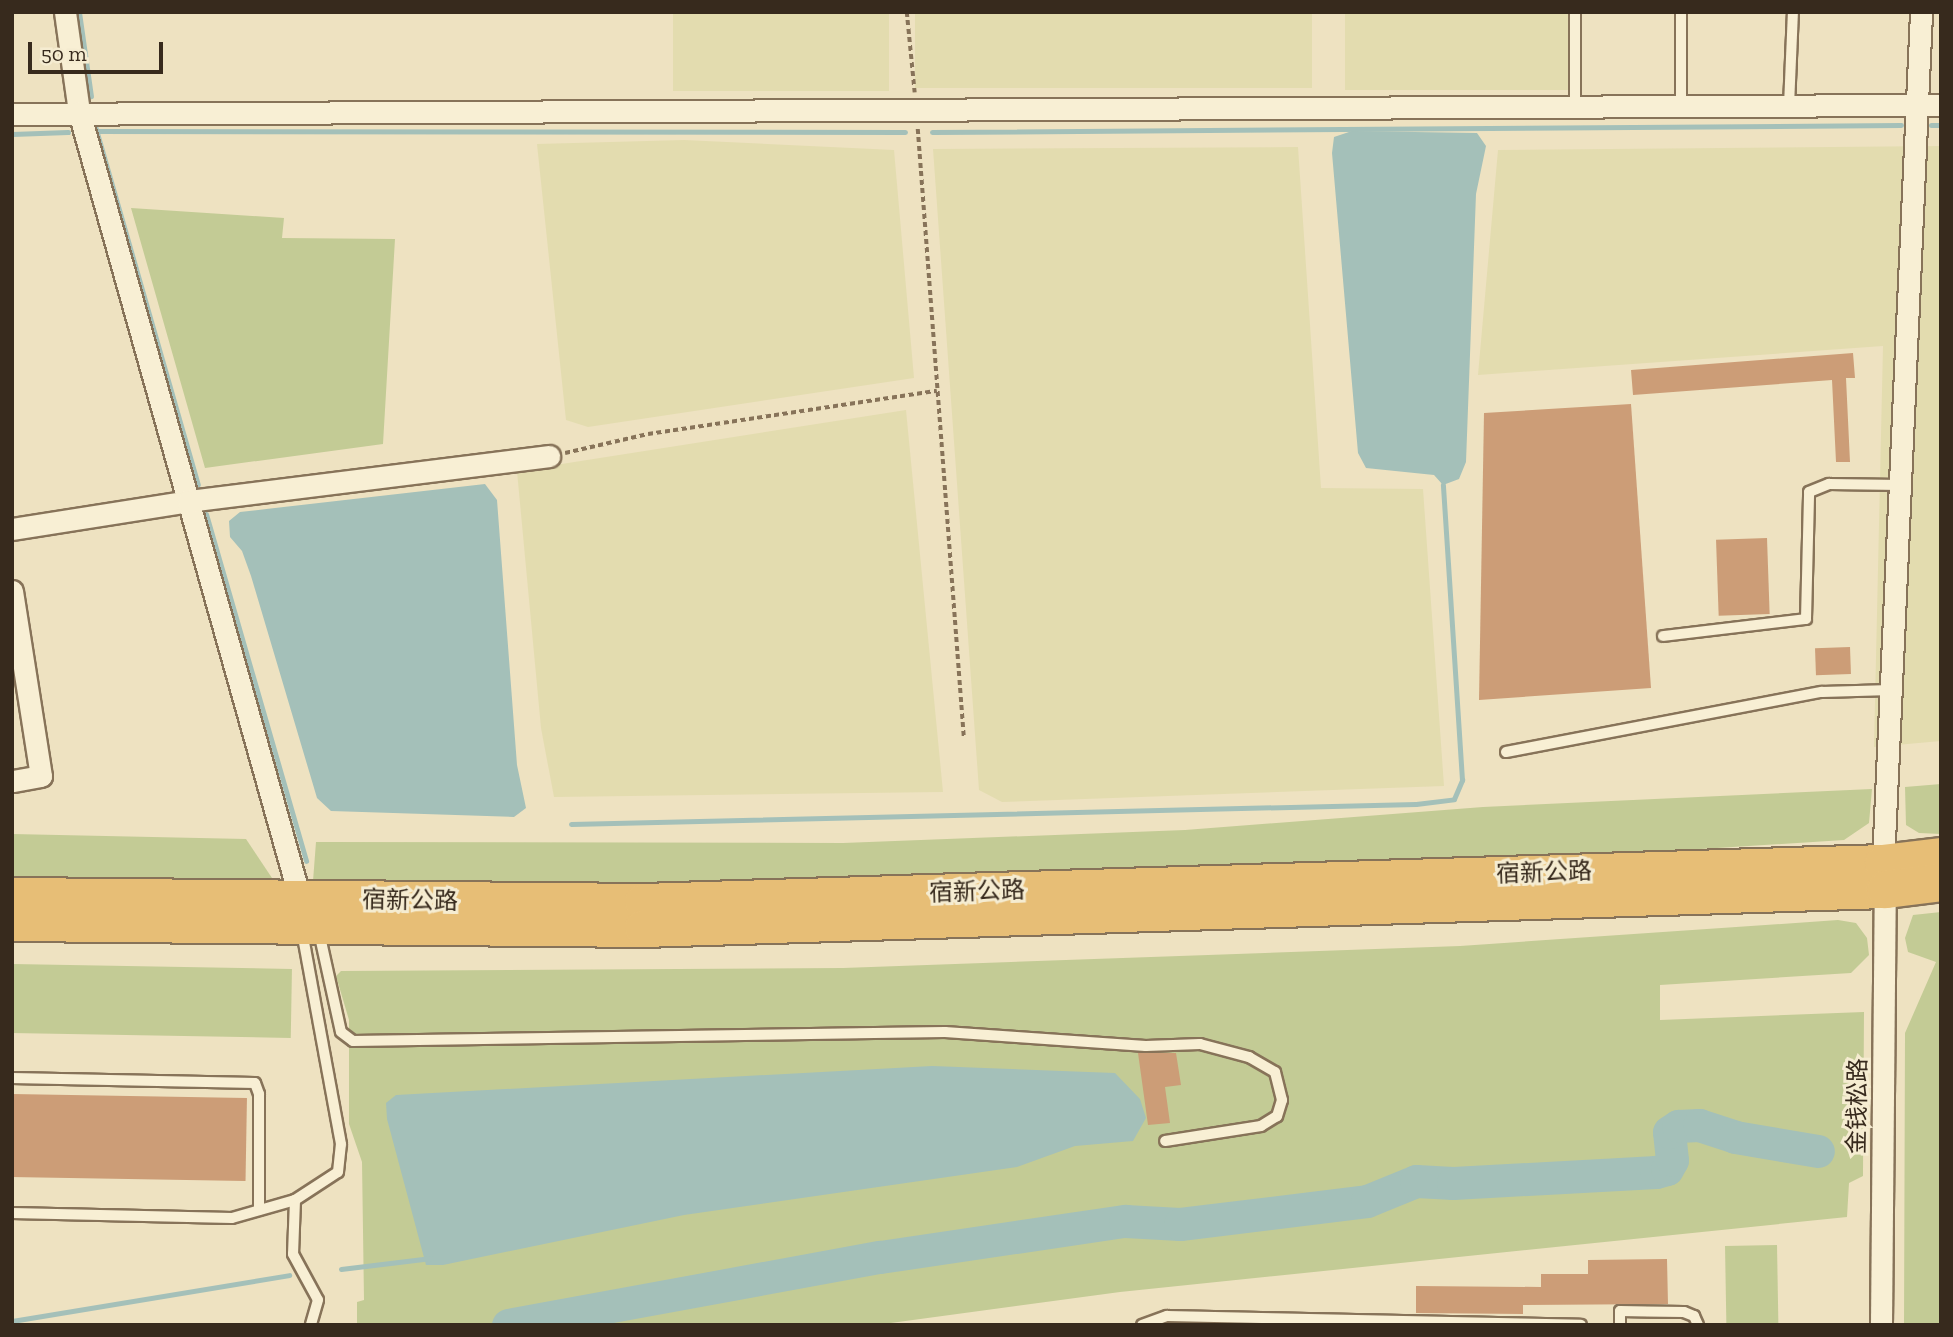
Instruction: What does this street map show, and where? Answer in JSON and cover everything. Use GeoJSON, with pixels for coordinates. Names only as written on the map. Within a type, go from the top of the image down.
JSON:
{"type":"FeatureCollection","features":[{"type":"Feature","properties":{"kind":"highway","name":"宿新公路"},"geometry":{"type":"LineString","coordinates":[[1884,876],[1941,856]]}},
{"type":"Feature","properties":{"kind":"highway","name":"宿新公路"},"geometry":{"type":"LineString","coordinates":[[12,896],[306,916],[643,928],[1884,876],[1941,882]]}},
{"type":"Feature","properties":{"kind":"highway","name":"宿新公路"},"geometry":{"type":"LineString","coordinates":[[12,922],[306,916]]}},
{"type":"Feature","properties":{"kind":"street"},"geometry":{"type":"LineString","coordinates":[[65,12],[79,112],[306,916]]}},
{"type":"Feature","properties":{"kind":"street","name":"金钱松路"},"geometry":{"type":"LineString","coordinates":[[1881,1325],[1884,876],[1921,12]]}},
{"type":"Feature","properties":{"kind":"street"},"geometry":{"type":"LineString","coordinates":[[12,114],[1941,105]]}},
{"type":"Feature","properties":{"kind":"street"},"geometry":{"type":"LineString","coordinates":[[12,529],[188,501],[549,456]]}},
{"type":"Feature","properties":{"kind":"street"},"geometry":{"type":"LineString","coordinates":[[12,591],[41,776],[12,781]]}},
{"type":"Feature","properties":{"kind":"lane"},"geometry":{"type":"LineString","coordinates":[[1574,12],[1575,108]]}},
{"type":"Feature","properties":{"kind":"lane"},"geometry":{"type":"LineString","coordinates":[[1681,12],[1681,107]]}},
{"type":"Feature","properties":{"kind":"lane"},"geometry":{"type":"LineString","coordinates":[[1789,106],[1793,12]]}},
{"type":"Feature","properties":{"kind":"lane"},"geometry":{"type":"LineString","coordinates":[[1663,636],[1806,619],[1809,492],[1829,484],[1900,485]]}},
{"type":"Feature","properties":{"kind":"lane"},"geometry":{"type":"LineString","coordinates":[[1506,752],[1822,692],[1891,690]]}},
{"type":"Feature","properties":{"kind":"lane"},"geometry":{"type":"LineString","coordinates":[[306,916],[341,1032],[353,1041],[945,1032],[1146,1046],[1200,1044],[1249,1057],[1275,1072],[1282,1100],[1277,1116],[1261,1126],[1165,1141]]}},
{"type":"Feature","properties":{"kind":"lane"},"geometry":{"type":"LineString","coordinates":[[12,1213],[232,1218],[295,1200],[338,1172],[341,1144],[306,916]]}},
{"type":"Feature","properties":{"kind":"lane"},"geometry":{"type":"LineString","coordinates":[[12,1078],[255,1083],[260,1094],[259,1210]]}},
{"type":"Feature","properties":{"kind":"lane"},"geometry":{"type":"LineString","coordinates":[[295,1200],[293,1254],[318,1300],[311,1325]]}},
{"type":"Feature","properties":{"kind":"lane"},"geometry":{"type":"LineString","coordinates":[[1620,1325],[1620,1311],[1633,1311],[1684,1312],[1694,1316],[1698,1325]]}},
{"type":"Feature","properties":{"kind":"lane"},"geometry":{"type":"LineString","coordinates":[[1142,1325],[1167,1316],[1581,1325]]}},
{"type":"Feature","properties":{"kind":"path"},"geometry":{"type":"LineString","coordinates":[[907,12],[917,110],[964,737]]}},
{"type":"Feature","properties":{"kind":"path"},"geometry":{"type":"LineString","coordinates":[[549,456],[648,434],[938,391]]}},
{"type":"Feature","properties":{"kind":"shaded area"},"geometry":{"type":"Polygon","coordinates":[[[673,12],[889,12],[889,91],[673,91],[673,12]]]}},
{"type":"Feature","properties":{"kind":"shaded area"},"geometry":{"type":"Polygon","coordinates":[[[915,12],[1312,12],[1312,88],[915,88],[915,12]]]}},
{"type":"Feature","properties":{"kind":"shaded area"},"geometry":{"type":"Polygon","coordinates":[[[1345,12],[1568,12],[1568,90],[1345,90],[1345,12]]]}},
{"type":"Feature","properties":{"kind":"shaded area"},"geometry":{"type":"Polygon","coordinates":[[[684,140],[894,150],[914,378],[588,427],[566,420],[537,144],[684,140]]]}},
{"type":"Feature","properties":{"kind":"shaded area"},"geometry":{"type":"Polygon","coordinates":[[[1941,146],[1941,741],[1874,747],[1883,346],[1478,375],[1498,150],[1941,146]]]}},
{"type":"Feature","properties":{"kind":"shaded area"},"geometry":{"type":"Polygon","coordinates":[[[1298,147],[1321,488],[1423,489],[1444,786],[1002,802],[979,790],[933,149],[1298,147]]]}},
{"type":"Feature","properties":{"kind":"shaded area"},"geometry":{"type":"Polygon","coordinates":[[[906,410],[943,792],[554,797],[541,728],[517,471],[906,410]]]}},
{"type":"Feature","properties":{"kind":"green space"},"geometry":{"type":"Polygon","coordinates":[[[131,208],[284,218],[282,238],[395,239],[383,444],[205,468],[131,208]]]}},
{"type":"Feature","properties":{"kind":"green space"},"geometry":{"type":"Polygon","coordinates":[[[1941,784],[1941,834],[1919,833],[1906,825],[1905,787],[1941,784]]]}},
{"type":"Feature","properties":{"kind":"green space"},"geometry":{"type":"Polygon","coordinates":[[[1872,789],[1869,823],[1844,840],[1464,864],[640,891],[313,881],[316,842],[843,843],[1185,830],[1483,807],[1872,789]]]}},
{"type":"Feature","properties":{"kind":"green space"},"geometry":{"type":"Polygon","coordinates":[[[12,834],[246,839],[278,887],[12,884],[12,834]]]}},
{"type":"Feature","properties":{"kind":"green space"},"geometry":{"type":"Polygon","coordinates":[[[1941,912],[1941,1325],[1904,1325],[1905,1033],[1936,962],[1908,952],[1905,938],[1913,915],[1941,912]]]}},
{"type":"Feature","properties":{"kind":"green space"},"geometry":{"type":"Polygon","coordinates":[[[1838,920],[1856,923],[1867,938],[1869,955],[1851,973],[1660,985],[1660,1020],[1864,1012],[1863,1176],[1849,1183],[1847,1217],[1120,1292],[876,1325],[357,1325],[357,1302],[364,1300],[362,1162],[349,1124],[349,1020],[336,976],[341,971],[843,968],[1460,946],[1838,920]]]}},
{"type":"Feature","properties":{"kind":"green space"},"geometry":{"type":"Polygon","coordinates":[[[12,964],[292,969],[291,1038],[12,1033],[12,964]]]}},
{"type":"Feature","properties":{"kind":"green space"},"geometry":{"type":"Polygon","coordinates":[[[1777,1245],[1778,1325],[1726,1325],[1725,1246],[1777,1245]]]}},
{"type":"Feature","properties":{"kind":"water"},"geometry":{"type":"Polygon","coordinates":[[[1352,131],[1477,133],[1486,146],[1476,194],[1466,462],[1459,479],[1443,485],[1434,475],[1366,468],[1358,453],[1332,153],[1334,137],[1352,131]]]}},
{"type":"Feature","properties":{"kind":"water"},"geometry":{"type":"Polygon","coordinates":[[[485,484],[497,500],[517,765],[526,808],[514,817],[331,811],[317,798],[251,576],[242,551],[230,537],[229,521],[240,512],[485,484]]]}},
{"type":"Feature","properties":{"kind":"water"},"geometry":{"type":"Polygon","coordinates":[[[932,1066],[1115,1073],[1140,1099],[1146,1118],[1133,1141],[1075,1146],[1017,1167],[684,1215],[443,1265],[426,1265],[387,1119],[386,1103],[396,1095],[932,1066]]]}},
{"type":"Feature","properties":{"kind":"building"},"geometry":{"type":"Polygon","coordinates":[[[1853,353],[1855,378],[1846,378],[1850,462],[1836,462],[1832,380],[1633,395],[1631,370],[1853,353]]]}},
{"type":"Feature","properties":{"kind":"building"},"geometry":{"type":"Polygon","coordinates":[[[1631,404],[1651,688],[1479,700],[1484,413],[1631,404]]]}},
{"type":"Feature","properties":{"kind":"building"},"geometry":{"type":"Polygon","coordinates":[[[1767,538],[1770,614],[1719,616],[1716,540],[1767,538]]]}},
{"type":"Feature","properties":{"kind":"building"},"geometry":{"type":"Polygon","coordinates":[[[1850,647],[1851,674],[1816,675],[1815,648],[1850,647]]]}},
{"type":"Feature","properties":{"kind":"building"},"geometry":{"type":"Polygon","coordinates":[[[1138,1053],[1176,1053],[1181,1085],[1165,1087],[1170,1123],[1148,1125],[1138,1053]]]}},
{"type":"Feature","properties":{"kind":"building"},"geometry":{"type":"Polygon","coordinates":[[[12,1094],[247,1098],[246,1181],[12,1177],[12,1094]]]}},
{"type":"Feature","properties":{"kind":"building"},"geometry":{"type":"Polygon","coordinates":[[[1667,1259],[1668,1304],[1523,1305],[1523,1314],[1416,1313],[1416,1286],[1541,1287],[1541,1274],[1588,1274],[1588,1260],[1667,1259]]]}},
{"type":"Feature","properties":{"kind":"waterway"},"geometry":{"type":"LineString","coordinates":[[79,12],[91,96]]}},
{"type":"Feature","properties":{"kind":"waterway"},"geometry":{"type":"LineString","coordinates":[[932,132],[1901,125]]}},
{"type":"Feature","properties":{"kind":"waterway"},"geometry":{"type":"LineString","coordinates":[[1931,125],[1941,125]]}},
{"type":"Feature","properties":{"kind":"waterway"},"geometry":{"type":"LineString","coordinates":[[95,126],[198,485]]}},
{"type":"Feature","properties":{"kind":"waterway"},"geometry":{"type":"LineString","coordinates":[[95,131],[905,132]]}},
{"type":"Feature","properties":{"kind":"waterway"},"geometry":{"type":"LineString","coordinates":[[12,134],[68,132]]}},
{"type":"Feature","properties":{"kind":"waterway"},"geometry":{"type":"LineString","coordinates":[[571,824],[1416,804],[1454,799],[1462,780],[1443,485]]}},
{"type":"Feature","properties":{"kind":"waterway"},"geometry":{"type":"LineString","coordinates":[[206,514],[306,861]]}},
{"type":"Feature","properties":{"kind":"waterway"},"geometry":{"type":"LineString","coordinates":[[508,1325],[880,1257],[1125,1221],[1180,1224],[1367,1201],[1416,1181],[1453,1183],[1656,1172],[1667,1169],[1672,1160],[1669,1132],[1678,1126],[1699,1125],[1735,1137],[1818,1151]]}},
{"type":"Feature","properties":{"kind":"waterway"},"geometry":{"type":"LineString","coordinates":[[341,1269],[431,1258]]}},
{"type":"Feature","properties":{"kind":"waterway"},"geometry":{"type":"LineString","coordinates":[[12,1321],[289,1275]]}}]}
